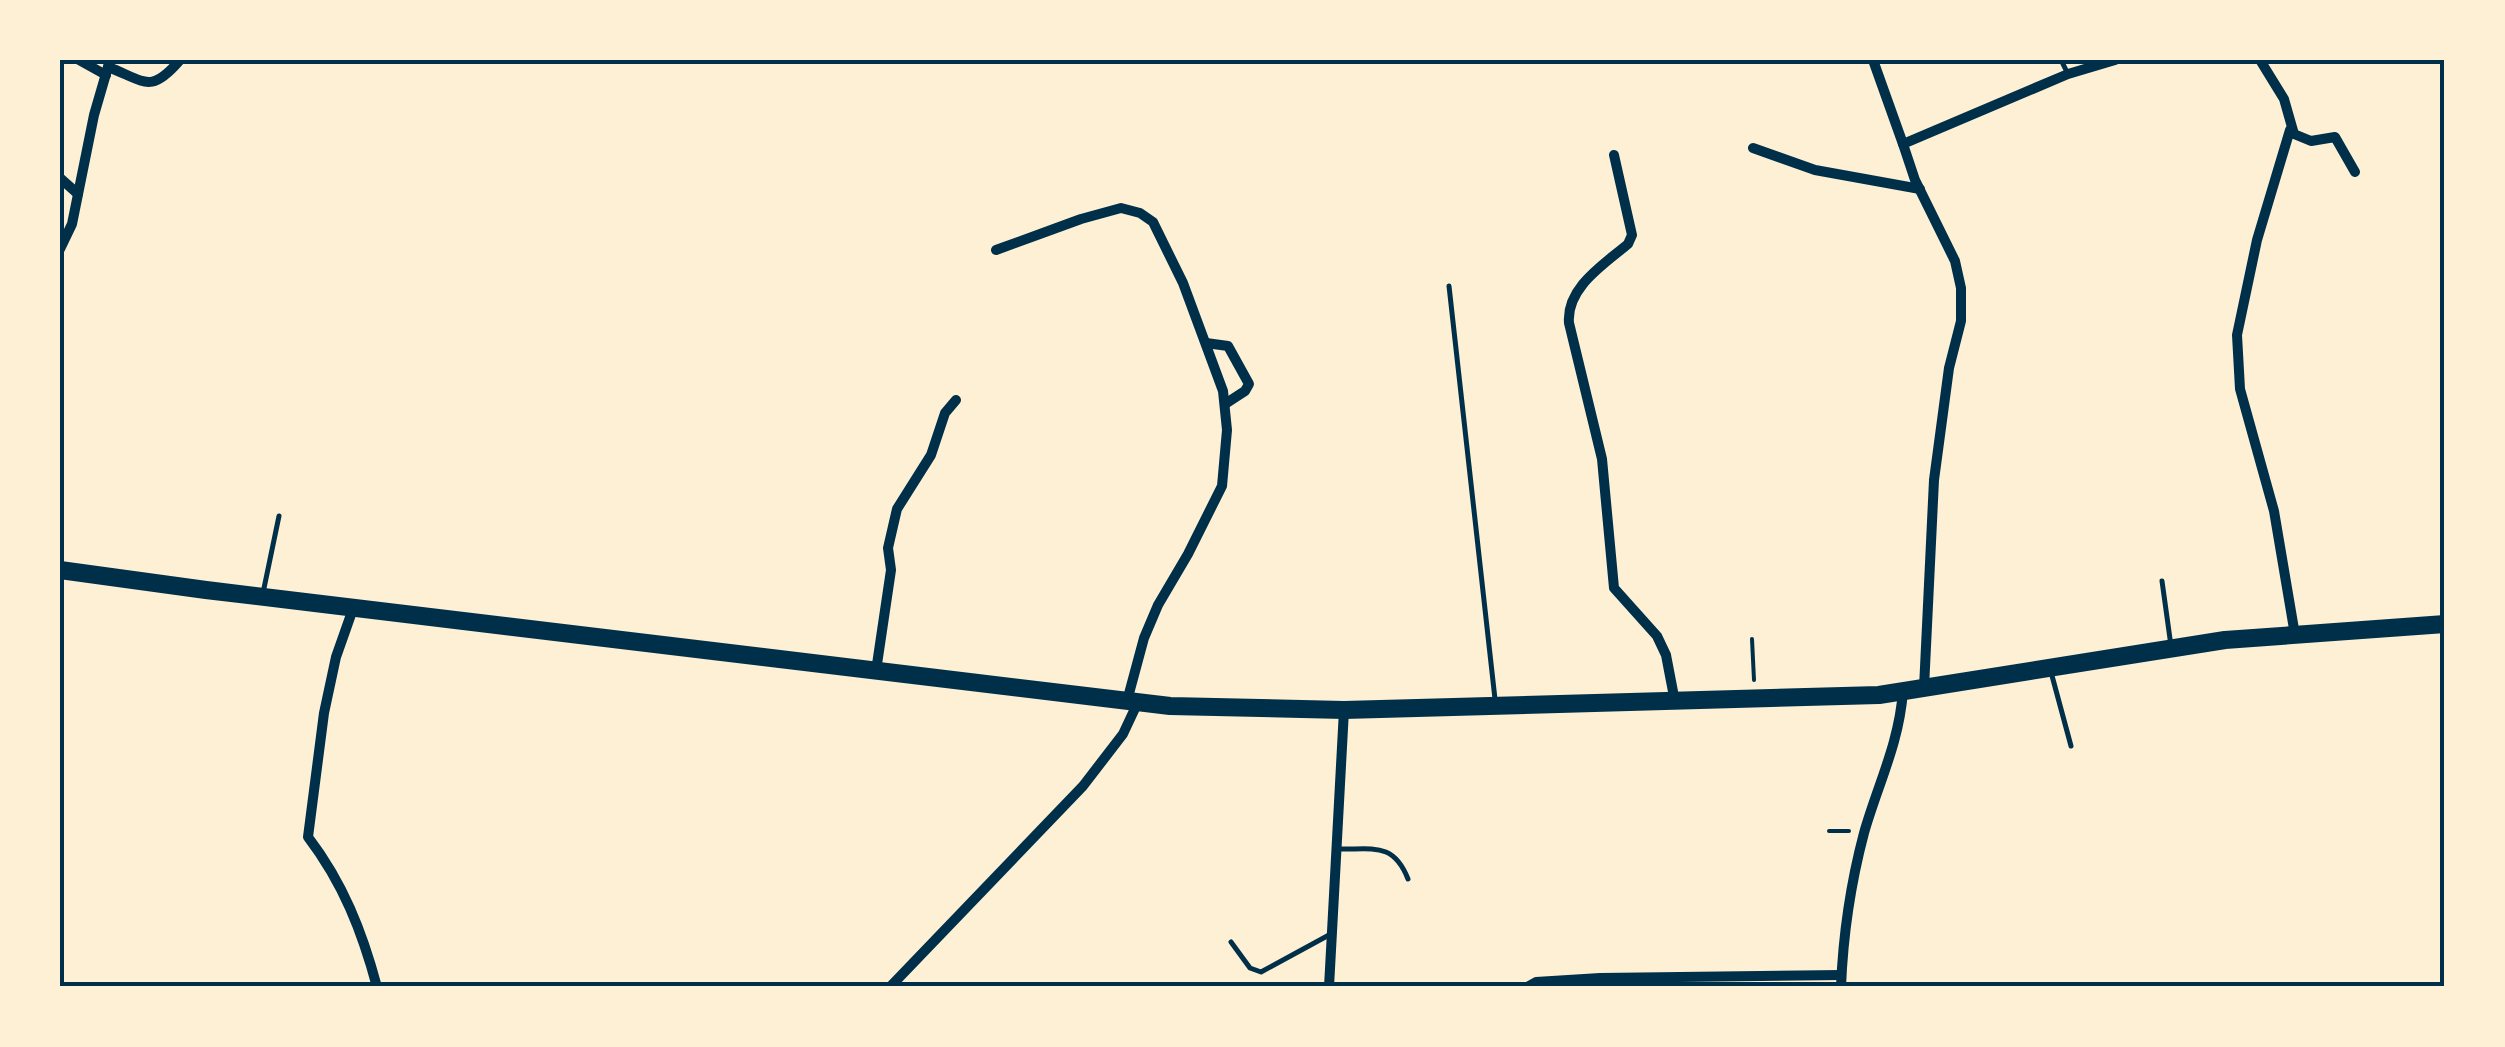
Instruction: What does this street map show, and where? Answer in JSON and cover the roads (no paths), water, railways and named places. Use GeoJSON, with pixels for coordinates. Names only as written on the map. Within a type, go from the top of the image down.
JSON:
{"type":"FeatureCollection","features":[{"type":"Feature","properties":{"kind":"highway"},"geometry":{"type":"LineString","coordinates":[[60,570],[1133,702],[1344,710],[1676,703],[1903,691],[2225,640],[2445,624]]}},
{"type":"Feature","properties":{"kind":"street"},"geometry":{"type":"LineString","coordinates":[[79,60],[145,84],[159,82],[180,60]]}},
{"type":"Feature","properties":{"kind":"street"},"geometry":{"type":"LineString","coordinates":[[1873,60],[1903,152],[1955,261],[1960,288],[1961,321],[1934,480],[1924,688]]}},
{"type":"Feature","properties":{"kind":"street"},"geometry":{"type":"LineString","coordinates":[[1903,144],[2068,74],[2115,60]]}},
{"type":"Feature","properties":{"kind":"street"},"geometry":{"type":"LineString","coordinates":[[2260,60],[2284,99],[2290,130],[2258,240],[2237,336],[2240,389],[2274,511],[2295,636]]}},
{"type":"Feature","properties":{"kind":"street"},"geometry":{"type":"LineString","coordinates":[[60,249],[72,224],[108,68]]}},
{"type":"Feature","properties":{"kind":"street"},"geometry":{"type":"LineString","coordinates":[[2290,130],[2305,140],[2335,137],[2355,172]]}},
{"type":"Feature","properties":{"kind":"street"},"geometry":{"type":"LineString","coordinates":[[1753,148],[1815,170],[1920,190]]}},
{"type":"Feature","properties":{"kind":"street"},"geometry":{"type":"LineString","coordinates":[[1614,155],[1632,235],[1574,295],[1568,308],[1569,323],[1602,459],[1614,588],[1657,636],[1666,655],[1676,703]]}},
{"type":"Feature","properties":{"kind":"street"},"geometry":{"type":"LineString","coordinates":[[60,178],[78,194]]}},
{"type":"Feature","properties":{"kind":"street"},"geometry":{"type":"LineString","coordinates":[[890,987],[1082,786],[1124,734],[1158,605],[1222,486],[1227,430],[1224,404],[1206,343],[1153,222],[1140,213],[1121,208],[996,250]]}},
{"type":"Feature","properties":{"kind":"street"},"geometry":{"type":"LineString","coordinates":[[1206,343],[1228,346],[1249,384],[1224,404]]}},
{"type":"Feature","properties":{"kind":"street"},"geometry":{"type":"LineString","coordinates":[[876,671],[890,570],[888,548],[897,509],[932,455],[945,413],[956,400]]}},
{"type":"Feature","properties":{"kind":"street"},"geometry":{"type":"LineString","coordinates":[[354,606],[336,657],[324,712],[308,836],[353,908],[377,987]]}},
{"type":"Feature","properties":{"kind":"street"},"geometry":{"type":"LineString","coordinates":[[1527,987],[1536,982],[1586,979],[1841,981],[1864,832],[1890,763],[1903,691]]}},
{"type":"Feature","properties":{"kind":"street"},"geometry":{"type":"LineString","coordinates":[[1330,987],[1344,710]]}},
{"type":"Feature","properties":{"kind":"lane"},"geometry":{"type":"LineString","coordinates":[[2061,60],[2068,74]]}},
{"type":"Feature","properties":{"kind":"lane"},"geometry":{"type":"LineString","coordinates":[[1449,286],[1496,707]]}},
{"type":"Feature","properties":{"kind":"lane"},"geometry":{"type":"LineString","coordinates":[[262,596],[279,516]]}},
{"type":"Feature","properties":{"kind":"lane"},"geometry":{"type":"LineString","coordinates":[[2162,581],[2172,649]]}},
{"type":"Feature","properties":{"kind":"lane"},"geometry":{"type":"LineString","coordinates":[[2050,669],[2071,746]]}},
{"type":"Feature","properties":{"kind":"lane"},"geometry":{"type":"LineString","coordinates":[[1336,850],[1392,852],[1408,880]]}},
{"type":"Feature","properties":{"kind":"lane"},"geometry":{"type":"LineString","coordinates":[[1230,942],[1250,968],[1261,972],[1314,940],[1332,934]]}}]}
